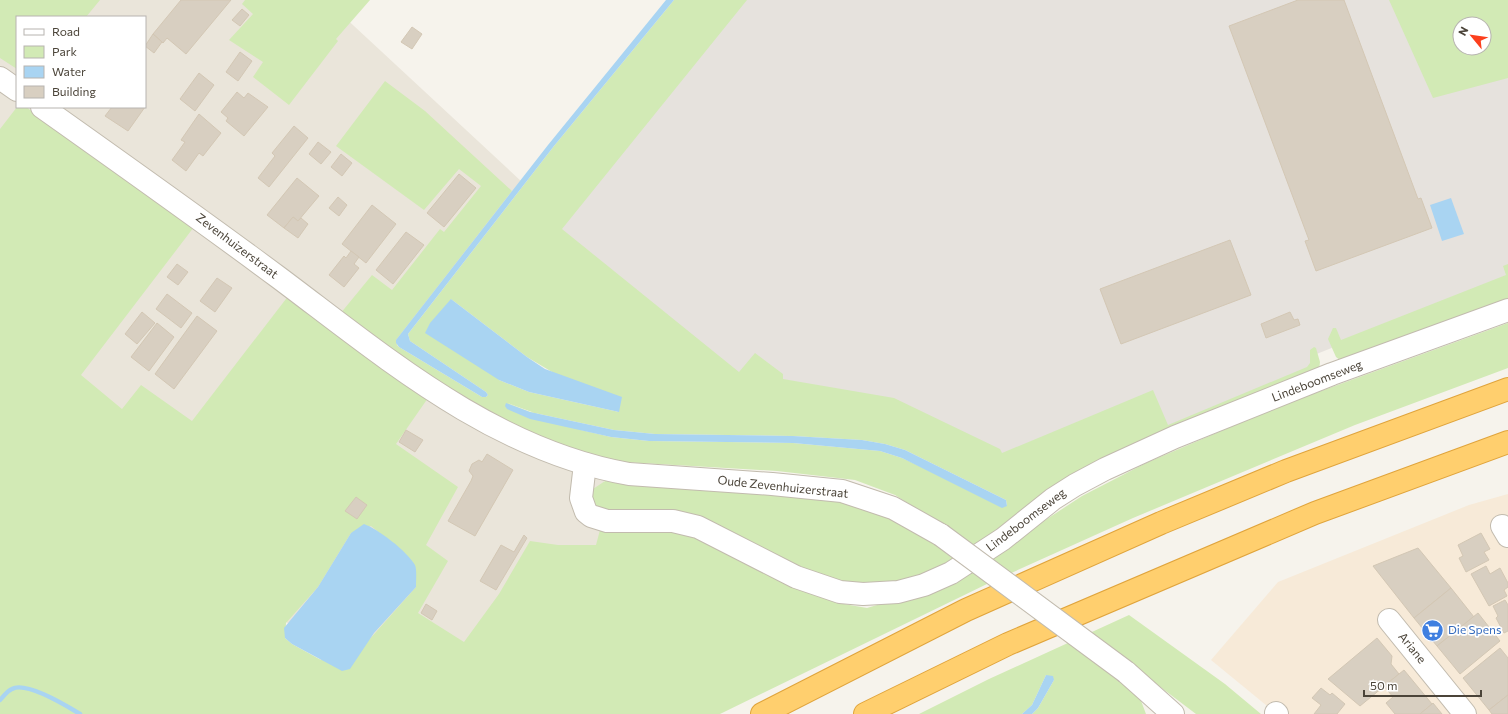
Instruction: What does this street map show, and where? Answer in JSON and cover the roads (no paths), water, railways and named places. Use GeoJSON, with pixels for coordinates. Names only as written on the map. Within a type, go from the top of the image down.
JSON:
{"type":"FeatureCollection","features":[{"type":"Feature","properties":{"kind":"highway"},"geometry":{"type":"LineString","coordinates":[[762,714],[966,610],[1161,523],[1286,471],[1508,389]]}},
{"type":"Feature","properties":{"kind":"highway"},"geometry":{"type":"LineString","coordinates":[[865,714],[1008,644],[1315,513],[1508,442]]}},
{"type":"Feature","properties":{"kind":"street"},"geometry":{"type":"LineString","coordinates":[[0,78],[16,89]]}},
{"type":"Feature","properties":{"kind":"street","name":"Zevenhuizerstraat"},"geometry":{"type":"LineString","coordinates":[[43,108],[168,195],[379,354],[429,389]]}},
{"type":"Feature","properties":{"kind":"street","name":"Lindeboomseweg"},"geometry":{"type":"LineString","coordinates":[[585,464],[581,498],[586,512],[598,519],[607,521],[652,520],[685,523],[698,527],[816,585],[840,592],[863,594],[898,592],[924,585],[951,573],[1003,539],[1053,499],[1075,484],[1105,469],[1175,437],[1325,377],[1508,310]]}},
{"type":"Feature","properties":{"kind":"street","name":"Oude Zevenhuizerstraat"},"geometry":{"type":"LineString","coordinates":[[429,389],[501,429],[548,451],[585,464],[628,474],[772,484],[842,491],[893,508],[941,535],[1126,672],[1173,714]]}},
{"type":"Feature","properties":{"kind":"street","name":"Ariane"},"geometry":{"type":"LineString","coordinates":[[1389,620],[1465,714]]}},
{"type":"Feature","properties":{"kind":"water"},"geometry":{"type":"Polygon","coordinates":[[[666,0],[674,0],[554,146],[408,334],[410,341],[486,392],[488,395],[486,397],[482,397],[399,347],[396,340],[548,145],[666,0]]]}},
{"type":"Feature","properties":{"kind":"water"},"geometry":{"type":"Polygon","coordinates":[[[1451,198],[1464,234],[1442,241],[1430,205],[1451,198]]]}},
{"type":"Feature","properties":{"kind":"water"},"geometry":{"type":"Polygon","coordinates":[[[451,299],[545,369],[622,397],[619,412],[529,392],[499,380],[425,333],[430,323],[451,299]]]}},
{"type":"Feature","properties":{"kind":"water"},"geometry":{"type":"Polygon","coordinates":[[[506,403],[530,412],[614,430],[655,434],[793,436],[862,440],[885,444],[905,450],[1006,500],[1007,506],[1002,508],[902,458],[880,451],[793,443],[649,441],[611,437],[530,419],[507,409],[505,406],[506,403]]]}},
{"type":"Feature","properties":{"kind":"water"},"geometry":{"type":"Polygon","coordinates":[[[364,524],[392,541],[411,559],[416,567],[416,587],[374,633],[350,669],[342,671],[292,644],[285,638],[284,628],[318,587],[351,533],[364,524]]]}},
{"type":"Feature","properties":{"kind":"water"},"geometry":{"type":"Polygon","coordinates":[[[1046,675],[1053,676],[1054,680],[1038,708],[1032,714],[1022,714],[1032,705],[1046,675]]]}},
{"type":"Feature","properties":{"kind":"waterway"},"geometry":{"type":"LineString","coordinates":[[0,700],[12,689],[18,687],[27,688],[36,691],[80,714]]}},
{"type":"Feature","properties":{"kind":"place","name":"Die Spens"},"geometry":{"type":"Point","coordinates":[1432,630]}}]}
